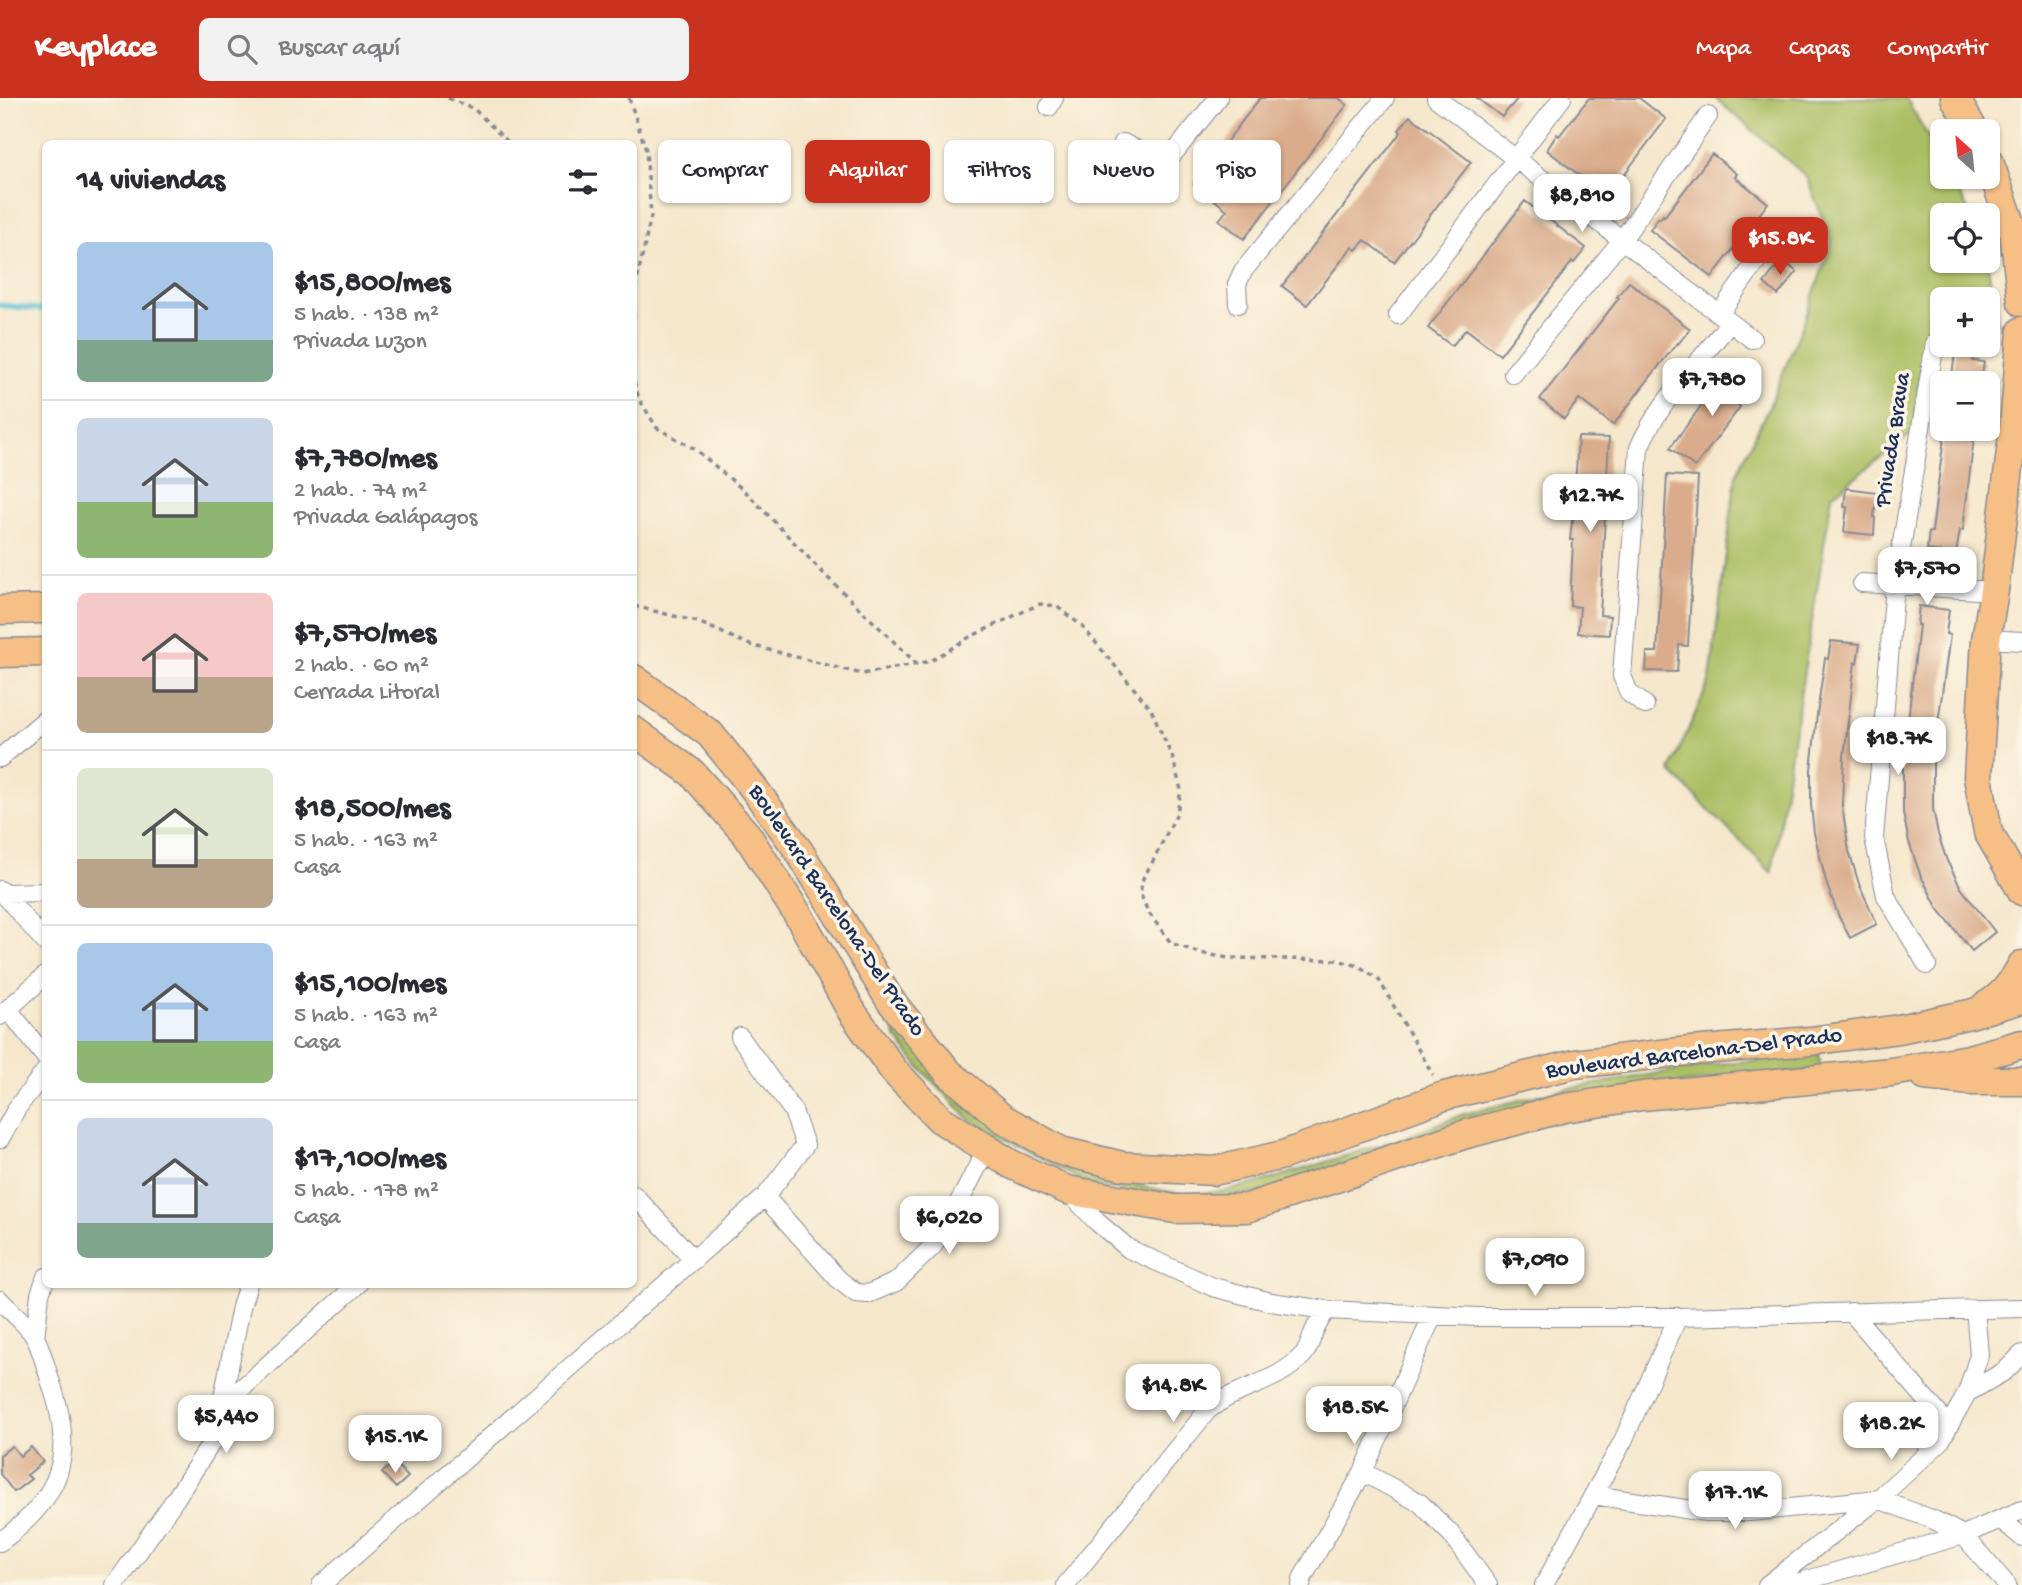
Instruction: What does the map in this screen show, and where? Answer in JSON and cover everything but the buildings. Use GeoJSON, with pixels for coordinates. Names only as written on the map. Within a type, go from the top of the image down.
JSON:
{"type":"FeatureCollection","features":[{"type":"Feature","properties":{"kind":"main road"},"geometry":{"type":"LineString","coordinates":[[1955,98],[1967,119]]}},
{"type":"Feature","properties":{"kind":"main road"},"geometry":{"type":"LineString","coordinates":[[1999,189],[2014,232],[2022,302]]}},
{"type":"Feature","properties":{"kind":"main road"},"geometry":{"type":"LineString","coordinates":[[2022,331],[2014,426],[1986,639],[1978,777],[1988,832],[2022,891]]}},
{"type":"Feature","properties":{"kind":"main road"},"geometry":{"type":"LineString","coordinates":[[0,610],[42,609]]}},
{"type":"Feature","properties":{"kind":"main road"},"geometry":{"type":"LineString","coordinates":[[0,653],[42,652]]}},
{"type":"Feature","properties":{"kind":"main road","name":"Boulevard Barcelona-Del Prado"},"geometry":{"type":"LineString","coordinates":[[637,680],[710,734],[800,851],[890,1000],[949,1073],[1002,1118],[1061,1151],[1122,1166],[1214,1171],[1283,1156],[1444,1096],[1576,1064],[1899,1029],[1970,1014],[2022,999]]}},
{"type":"Feature","properties":{"kind":"main road","name":"Boulevard Barcelona-Del Prado"},"geometry":{"type":"LineString","coordinates":[[637,733],[692,773],[747,835],[800,918],[852,1012],[894,1071],[940,1119],[1011,1164],[1067,1190],[1175,1209],[1247,1208],[1463,1135],[1564,1108],[1642,1096],[1891,1072],[1969,1059],[2022,1044]]}},
{"type":"Feature","properties":{"kind":"main road"},"geometry":{"type":"LineString","coordinates":[[1970,1014],[1997,999],[2011,985],[2022,965]]}},
{"type":"Feature","properties":{"kind":"main road"},"geometry":{"type":"LineString","coordinates":[[852,1012],[890,1000]]}},
{"type":"Feature","properties":{"kind":"main road"},"geometry":{"type":"LineString","coordinates":[[1891,1072],[1971,1081],[2022,1081]]}},
{"type":"Feature","properties":{"kind":"street"},"geometry":{"type":"LineString","coordinates":[[1179,147],[1218,98]]}},
{"type":"Feature","properties":{"kind":"street"},"geometry":{"type":"LineString","coordinates":[[1238,304],[1237,284],[1243,271],[1385,98]]}},
{"type":"Feature","properties":{"kind":"street"},"geometry":{"type":"LineString","coordinates":[[1436,98],[1752,339]]}},
{"type":"Feature","properties":{"kind":"street"},"geometry":{"type":"LineString","coordinates":[[1398,315],[1562,98]]}},
{"type":"Feature","properties":{"kind":"street"},"geometry":{"type":"LineString","coordinates":[[1513,374],[1622,240],[1709,116]]}},
{"type":"Feature","properties":{"kind":"street"},"geometry":{"type":"LineString","coordinates":[[1645,705],[1629,693],[1622,676],[1639,448],[1659,412],[1725,318],[1776,234]]}},
{"type":"Feature","properties":{"kind":"street","name":"Privada Brava"},"geometry":{"type":"LineString","coordinates":[[1927,965],[1886,896],[1874,838],[1895,585],[1932,357]]}},
{"type":"Feature","properties":{"kind":"street"},"geometry":{"type":"LineString","coordinates":[[1862,583],[1994,591]]}},
{"type":"Feature","properties":{"kind":"street"},"geometry":{"type":"LineString","coordinates":[[1986,639],[2022,640]]}},
{"type":"Feature","properties":{"kind":"street"},"geometry":{"type":"LineString","coordinates":[[0,758],[42,722]]}},
{"type":"Feature","properties":{"kind":"street"},"geometry":{"type":"LineString","coordinates":[[1,891],[42,892]]}},
{"type":"Feature","properties":{"kind":"street"},"geometry":{"type":"LineString","coordinates":[[1,891],[42,938]]}},
{"type":"Feature","properties":{"kind":"street"},"geometry":{"type":"LineString","coordinates":[[42,979],[4,1012],[42,1054]]}},
{"type":"Feature","properties":{"kind":"street"},"geometry":{"type":"LineString","coordinates":[[321,1585],[765,1197],[805,1145],[793,1111],[740,1037]]}},
{"type":"Feature","properties":{"kind":"street"},"geometry":{"type":"LineString","coordinates":[[0,1139],[42,1075]]}},
{"type":"Feature","properties":{"kind":"street"},"geometry":{"type":"LineString","coordinates":[[765,1197],[839,1280],[856,1293],[868,1294],[896,1282],[933,1245],[987,1148]]}},
{"type":"Feature","properties":{"kind":"street"},"geometry":{"type":"LineString","coordinates":[[1067,1190],[1096,1221],[1129,1249],[1213,1287],[1271,1302],[1326,1310],[1479,1317],[1678,1317],[2022,1308]]}},
{"type":"Feature","properties":{"kind":"street"},"geometry":{"type":"LineString","coordinates":[[637,1198],[694,1260]]}},
{"type":"Feature","properties":{"kind":"street"},"geometry":{"type":"LineString","coordinates":[[0,1542],[24,1525],[54,1487],[62,1457],[63,1432],[59,1406],[36,1338],[42,1288]]}},
{"type":"Feature","properties":{"kind":"street"},"geometry":{"type":"LineString","coordinates":[[115,1585],[212,1441],[247,1288]]}},
{"type":"Feature","properties":{"kind":"street"},"geometry":{"type":"LineString","coordinates":[[221,1407],[354,1288]]}},
{"type":"Feature","properties":{"kind":"street"},"geometry":{"type":"LineString","coordinates":[[0,1300],[36,1338]]}},
{"type":"Feature","properties":{"kind":"street"},"geometry":{"type":"LineString","coordinates":[[1767,1585],[1878,1500],[1940,1442],[1967,1393],[1979,1355],[1975,1309]]}},
{"type":"Feature","properties":{"kind":"street"},"geometry":{"type":"LineString","coordinates":[[1066,1585],[1208,1410],[1235,1392],[1280,1375],[1306,1352],[1314,1330],[1326,1310]]}},
{"type":"Feature","properties":{"kind":"street"},"geometry":{"type":"LineString","coordinates":[[1851,1312],[1949,1426]]}},
{"type":"Feature","properties":{"kind":"street"},"geometry":{"type":"LineString","coordinates":[[1301,1585],[1363,1472],[1433,1315]]}},
{"type":"Feature","properties":{"kind":"street"},"geometry":{"type":"LineString","coordinates":[[1544,1585],[1623,1441],[1678,1317]]}},
{"type":"Feature","properties":{"kind":"street"},"geometry":{"type":"LineString","coordinates":[[1967,1393],[2005,1371],[2022,1354]]}},
{"type":"Feature","properties":{"kind":"street"},"geometry":{"type":"LineString","coordinates":[[1363,1472],[1420,1503],[1451,1534],[1488,1585]]}},
{"type":"Feature","properties":{"kind":"street"},"geometry":{"type":"LineString","coordinates":[[1593,1496],[1705,1512],[1750,1512],[1878,1500],[1934,1520],[1963,1535],[2007,1585]]}},
{"type":"Feature","properties":{"kind":"street"},"geometry":{"type":"LineString","coordinates":[[1790,1585],[1963,1535],[2022,1510]]}},
{"type":"Feature","properties":{"kind":"street"},"geometry":{"type":"LineString","coordinates":[[2000,1519],[2022,1537]]}},
{"type":"Feature","properties":{"kind":"path"},"geometry":{"type":"LineString","coordinates":[[448,98],[474,109],[506,140]]}},
{"type":"Feature","properties":{"kind":"path"},"geometry":{"type":"LineString","coordinates":[[629,98],[646,150],[650,216],[637,276]]}},
{"type":"Feature","properties":{"kind":"path"},"geometry":{"type":"LineString","coordinates":[[637,393],[657,428],[695,449],[748,494],[825,575],[918,665]]}},
{"type":"Feature","properties":{"kind":"path"},"geometry":{"type":"LineString","coordinates":[[637,607],[698,622],[750,645],[862,674],[931,661],[968,638],[1040,604],[1056,606],[1082,626],[1151,709],[1173,759],[1181,790],[1177,813],[1143,878],[1140,893],[1148,912],[1171,943],[1200,953],[1228,958],[1337,960],[1359,966],[1379,981],[1444,1096]]}},
{"type":"Feature","properties":{"kind":"green space"},"geometry":{"type":"Polygon","coordinates":[[[1715,98],[1906,98],[1930,140],[1930,189],[1957,189],[1965,203],[1930,203],[1930,273],[1989,273],[1992,287],[1930,287],[1930,344],[1921,364],[1914,432],[1832,495],[1772,873],[1670,771],[1710,680],[1736,475],[1770,404],[1802,327],[1832,242],[1806,176],[1715,98]]]}},
{"type":"Feature","properties":{"kind":"green space"},"geometry":{"type":"Polygon","coordinates":[[[893,1024],[972,1110],[1090,1177],[1183,1194],[1227,1191],[1268,1180],[1406,1137],[1461,1115],[1555,1091],[1707,1065],[1819,1054],[1821,1070],[1607,1091],[1274,1191],[1180,1202],[1090,1185],[969,1119],[920,1068],[895,1036],[893,1024]]]}},
{"type":"Feature","properties":{"kind":"waterway"},"geometry":{"type":"LineString","coordinates":[[0,305],[42,310]]}}]}
